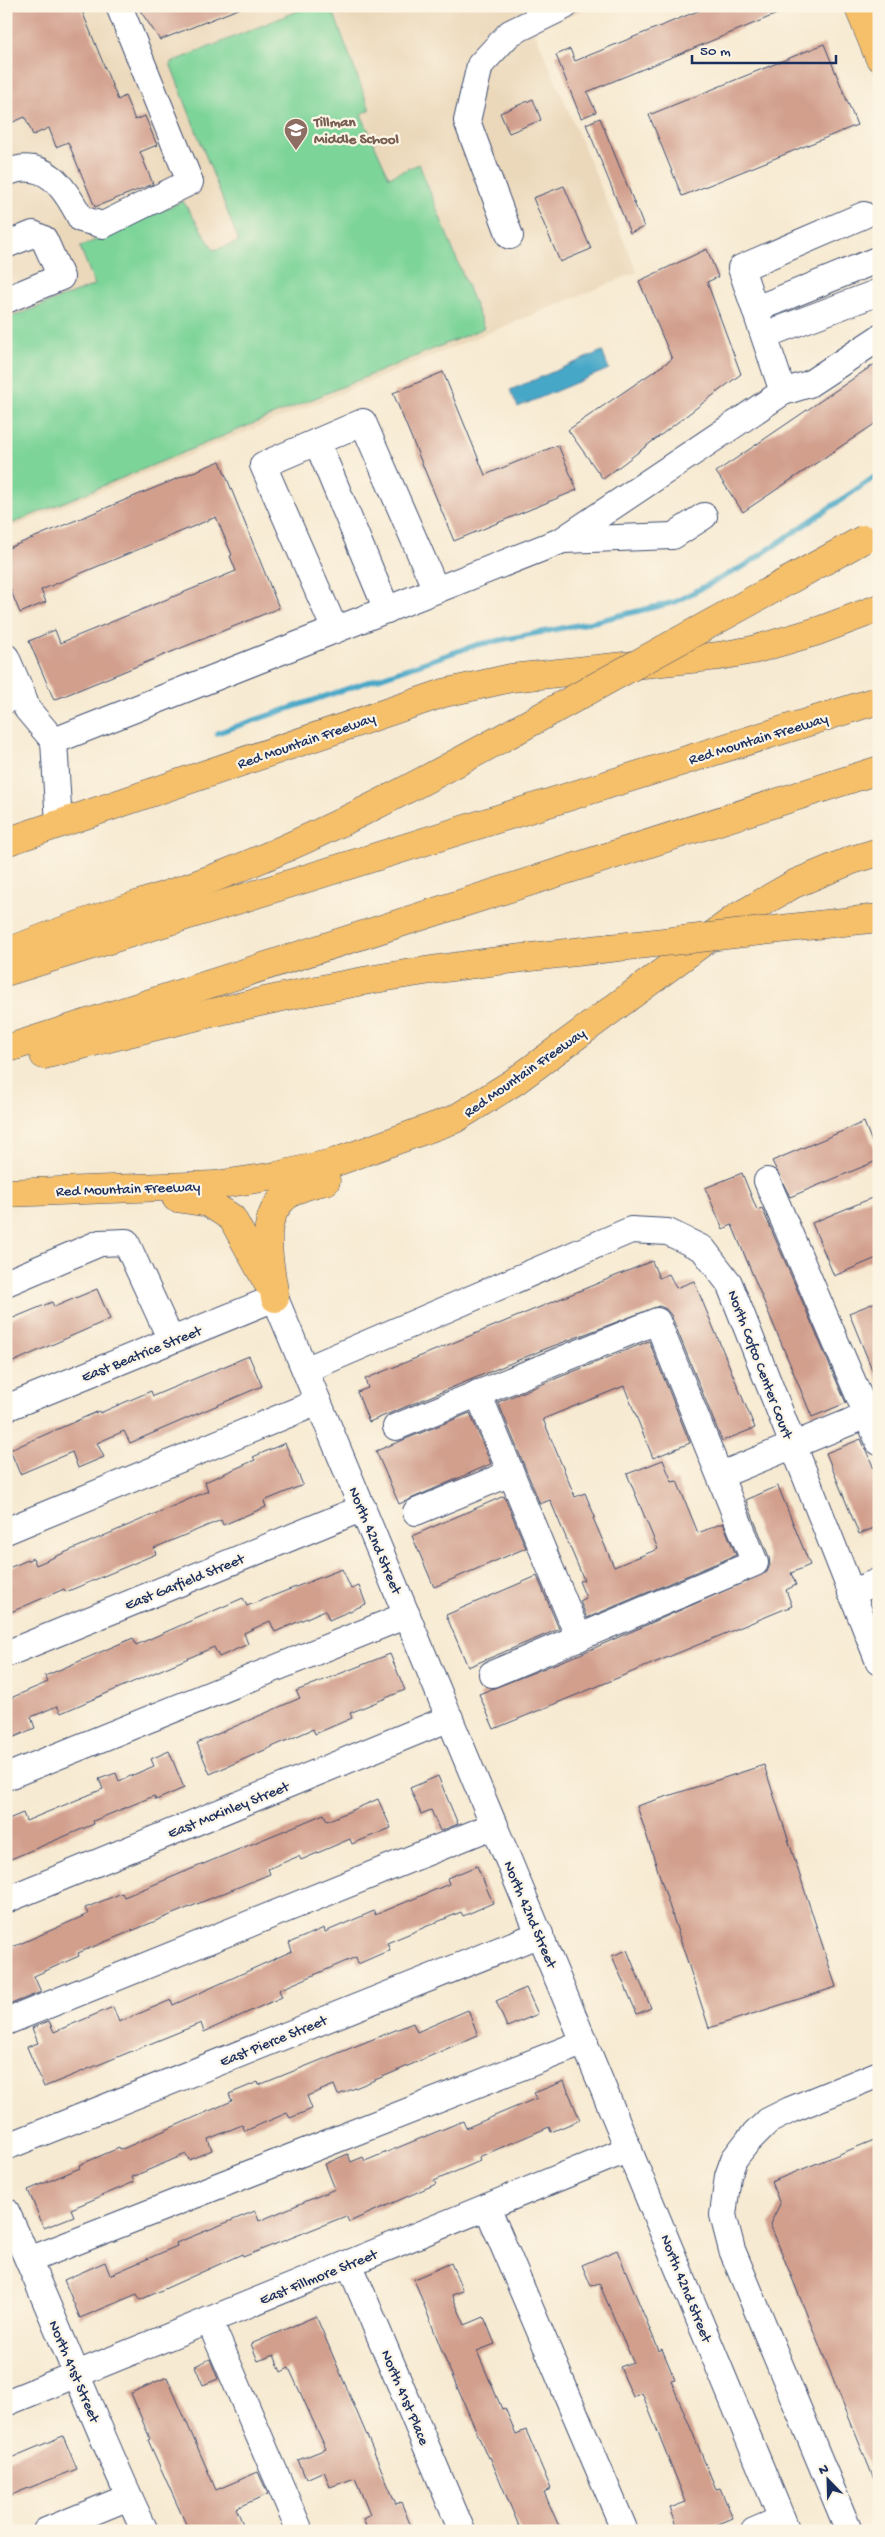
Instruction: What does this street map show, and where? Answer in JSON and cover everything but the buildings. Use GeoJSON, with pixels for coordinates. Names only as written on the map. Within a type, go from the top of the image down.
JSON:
{"type":"FeatureCollection","features":[{"type":"Feature","properties":{"kind":"main road"},"geometry":{"type":"LineString","coordinates":[[860,8],[879,57]]}},
{"type":"Feature","properties":{"kind":"main road"},"geometry":{"type":"LineString","coordinates":[[6,953],[59,931],[226,873],[310,838],[413,786],[874,534]]}},
{"type":"Feature","properties":{"kind":"main road"},"geometry":{"type":"LineString","coordinates":[[818,630],[879,600]]}},
{"type":"Feature","properties":{"kind":"main road"},"geometry":{"type":"LineString","coordinates":[[818,630],[879,608]]}},
{"type":"Feature","properties":{"kind":"main road","name":"Red Mountain Freeway"},"geometry":{"type":"LineString","coordinates":[[6,842],[444,693],[512,678],[719,656],[754,650],[818,630]]}},
{"type":"Feature","properties":{"kind":"main road","name":"Red Mountain Freeway"},"geometry":{"type":"LineString","coordinates":[[6,972],[879,700]]}},
{"type":"Feature","properties":{"kind":"main road"},"geometry":{"type":"LineString","coordinates":[[6,1049],[879,770]]}},
{"type":"Feature","properties":{"kind":"main road","name":"Red Mountain Freeway"},"geometry":{"type":"LineString","coordinates":[[6,1193],[215,1185],[276,1176],[336,1162],[455,1119],[514,1082],[737,917],[794,884],[852,860],[879,854]]}},
{"type":"Feature","properties":{"kind":"main road"},"geometry":{"type":"LineString","coordinates":[[6,1064],[175,1021],[310,991],[488,962],[879,918]]}},
{"type":"Feature","properties":{"kind":"main road"},"geometry":{"type":"LineString","coordinates":[[275,1298],[267,1232],[271,1215],[283,1199],[298,1188],[381,1163],[455,1119]]}},
{"type":"Feature","properties":{"kind":"main road"},"geometry":{"type":"LineString","coordinates":[[118,1189],[209,1203],[225,1212],[237,1224],[275,1298]]}},
{"type":"Feature","properties":{"kind":"street"},"geometry":{"type":"LineString","coordinates":[[6,173],[19,168],[42,170],[67,192],[81,219],[104,224],[190,182],[119,6]]}},
{"type":"Feature","properties":{"kind":"street"},"geometry":{"type":"LineString","coordinates":[[510,236],[467,121],[480,65],[510,33],[565,6]]}},
{"type":"Feature","properties":{"kind":"street"},"geometry":{"type":"LineString","coordinates":[[784,392],[741,268],[864,215]]}},
{"type":"Feature","properties":{"kind":"street"},"geometry":{"type":"LineString","coordinates":[[6,245],[33,234],[44,238],[61,277],[6,300]]}},
{"type":"Feature","properties":{"kind":"street"},"geometry":{"type":"LineString","coordinates":[[756,309],[879,259]]}},
{"type":"Feature","properties":{"kind":"street"},"geometry":{"type":"LineString","coordinates":[[816,284],[827,312]]}},
{"type":"Feature","properties":{"kind":"street"},"geometry":{"type":"LineString","coordinates":[[765,335],[879,292]]}},
{"type":"Feature","properties":{"kind":"street"},"geometry":{"type":"LineString","coordinates":[[54,741],[563,540],[784,392],[809,384],[879,338]]}},
{"type":"Feature","properties":{"kind":"street"},"geometry":{"type":"LineString","coordinates":[[334,630],[263,465],[362,422],[436,590]]}},
{"type":"Feature","properties":{"kind":"street"},"geometry":{"type":"LineString","coordinates":[[317,442],[387,610]]}},
{"type":"Feature","properties":{"kind":"street"},"geometry":{"type":"LineString","coordinates":[[563,540],[674,536],[704,516]]}},
{"type":"Feature","properties":{"kind":"street"},"geometry":{"type":"LineString","coordinates":[[6,656],[14,697],[27,708],[54,741],[60,824]]}},
{"type":"Feature","properties":{"kind":"street"},"geometry":{"type":"LineString","coordinates":[[767,1181],[879,1442]]}},
{"type":"Feature","properties":{"kind":"street","name":"North Cofco Center Court"},"geometry":{"type":"LineString","coordinates":[[305,1370],[631,1230],[668,1232],[703,1249],[729,1283],[850,1593],[879,1662]]}},
{"type":"Feature","properties":{"kind":"street"},"geometry":{"type":"LineString","coordinates":[[6,1282],[100,1243],[126,1242],[172,1340]]}},
{"type":"Feature","properties":{"kind":"street","name":"East Beatrice Street"},"geometry":{"type":"LineString","coordinates":[[6,1408],[275,1298]]}},
{"type":"Feature","properties":{"kind":"street","name":"North 42nd Street"},"geometry":{"type":"LineString","coordinates":[[275,1298],[785,2525]]}},
{"type":"Feature","properties":{"kind":"street"},"geometry":{"type":"LineString","coordinates":[[396,1427],[657,1321],[721,1475],[755,1563],[492,1674]]}},
{"type":"Feature","properties":{"kind":"street"},"geometry":{"type":"LineString","coordinates":[[478,1393],[578,1638]]}},
{"type":"Feature","properties":{"kind":"street"},"geometry":{"type":"LineString","coordinates":[[6,1531],[318,1402]]}},
{"type":"Feature","properties":{"kind":"street"},"geometry":{"type":"LineString","coordinates":[[721,1475],[867,1415]]}},
{"type":"Feature","properties":{"kind":"street"},"geometry":{"type":"LineString","coordinates":[[416,1512],[511,1473]]}},
{"type":"Feature","properties":{"kind":"street","name":"East Garfield Street"},"geometry":{"type":"LineString","coordinates":[[6,1654],[362,1508]]}},
{"type":"Feature","properties":{"kind":"street"},"geometry":{"type":"LineString","coordinates":[[850,1593],[879,1581]]}},
{"type":"Feature","properties":{"kind":"street"},"geometry":{"type":"LineString","coordinates":[[6,1777],[407,1615]]}},
{"type":"Feature","properties":{"kind":"street","name":"East McKinley Street"},"geometry":{"type":"LineString","coordinates":[[6,1900],[450,1718]]}},
{"type":"Feature","properties":{"kind":"street"},"geometry":{"type":"LineString","coordinates":[[6,2022],[495,1826]]}},
{"type":"Feature","properties":{"kind":"street","name":"East Pierce Street"},"geometry":{"type":"LineString","coordinates":[[6,2147],[540,1934]]}},
{"type":"Feature","properties":{"kind":"street"},"geometry":{"type":"LineString","coordinates":[[29,2260],[585,2042]]}},
{"type":"Feature","properties":{"kind":"street"},"geometry":{"type":"LineString","coordinates":[[849,2531],[732,2250],[723,2215],[728,2176],[734,2159],[768,2122],[879,2074]]}},
{"type":"Feature","properties":{"kind":"street","name":"East Fillmore Street"},"geometry":{"type":"LineString","coordinates":[[6,2403],[630,2149]]}},
{"type":"Feature","properties":{"kind":"street"},"geometry":{"type":"LineString","coordinates":[[487,2207],[625,2531]]}},
{"type":"Feature","properties":{"kind":"street","name":"North 41st Street"},"geometry":{"type":"LineString","coordinates":[[6,2211],[29,2260],[75,2375],[145,2531]]}},
{"type":"Feature","properties":{"kind":"street","name":"North 41st Place"},"geometry":{"type":"LineString","coordinates":[[349,2263],[462,2531]]}},
{"type":"Feature","properties":{"kind":"street"},"geometry":{"type":"LineString","coordinates":[[209,2320],[300,2531]]}},
{"type":"Feature","properties":{"kind":"street"},"geometry":{"type":"LineString","coordinates":[[46,2531],[129,2496]]}},
{"type":"Feature","properties":{"kind":"street"},"geometry":{"type":"LineString","coordinates":[[754,2531],[785,2525]]}},
{"type":"Feature","properties":{"kind":"shaded area","name":"Tillman Middle School"},"geometry":{"type":"Polygon","coordinates":[[[6,6],[592,6],[534,30],[637,272],[6,530],[6,6]]]}},
{"type":"Feature","properties":{"kind":"green space"},"geometry":{"type":"Polygon","coordinates":[[[310,6],[331,6],[370,110],[361,114],[389,177],[419,164],[484,328],[6,526],[6,319],[95,285],[80,247],[183,201],[214,250],[239,242],[170,63],[310,6]]]}},
{"type":"Feature","properties":{"kind":"water"},"geometry":{"type":"Polygon","coordinates":[[[602,351],[609,369],[518,407],[510,390],[602,351]]]}},
{"type":"Feature","properties":{"kind":"waterway"},"geometry":{"type":"LineString","coordinates":[[217,733],[476,645],[593,622],[675,602],[746,565],[879,474]]}},
{"type":"Feature","properties":{"kind":"place","name":"Tillman Middle School"},"geometry":{"type":"Point","coordinates":[296,151]}}]}
